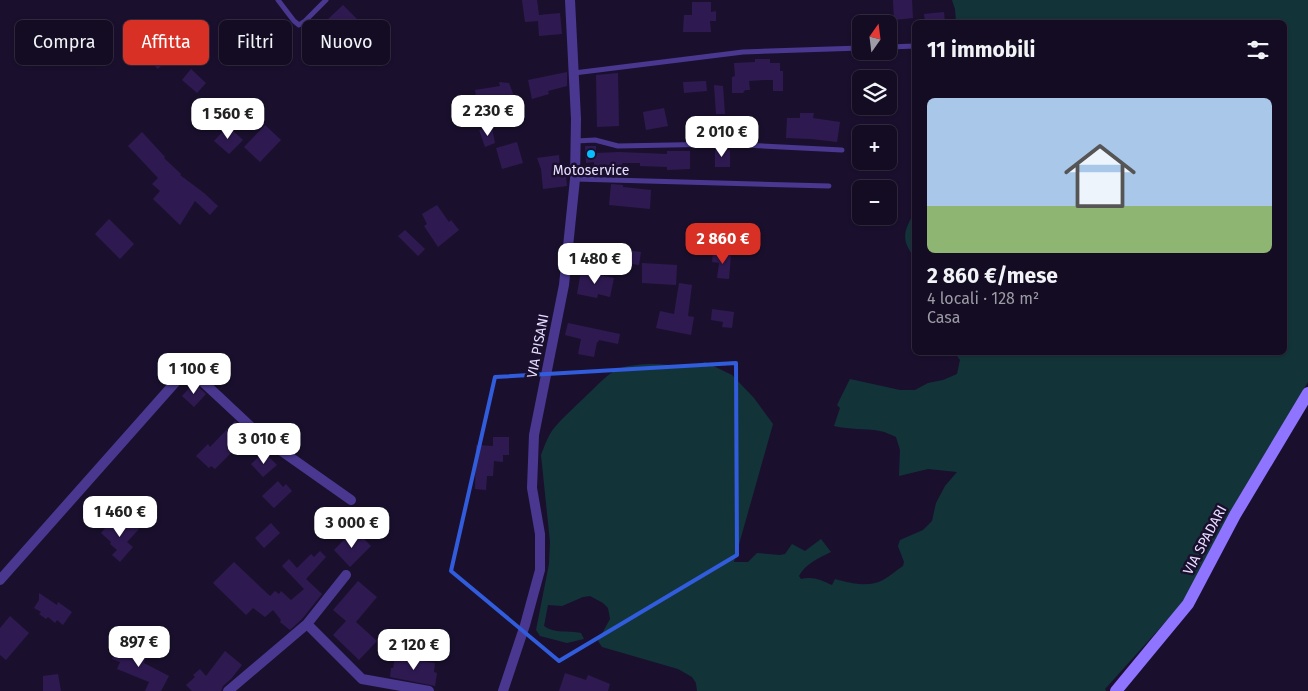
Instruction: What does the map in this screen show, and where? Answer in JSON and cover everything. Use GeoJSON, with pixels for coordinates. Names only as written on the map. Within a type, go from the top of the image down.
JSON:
{"type":"FeatureCollection","features":[{"type":"Feature","properties":{"kind":"street","name":"VIA PISANI"},"geometry":{"type":"LineString","coordinates":[[503,691],[525,625],[540,570],[540,534],[532,488],[534,435],[564,285],[575,179],[576,141],[570,0]]}},
{"type":"Feature","properties":{"kind":"street"},"geometry":{"type":"LineString","coordinates":[[0,580],[188,368],[264,438],[351,500]]}},
{"type":"Feature","properties":{"kind":"street","name":"VIA SPADARI"},"geometry":{"type":"LineString","coordinates":[[1116,691],[1188,604],[1235,515],[1308,393]]}},
{"type":"Feature","properties":{"kind":"street"},"geometry":{"type":"LineString","coordinates":[[228,691],[307,624],[346,575]]}},
{"type":"Feature","properties":{"kind":"street"},"geometry":{"type":"LineString","coordinates":[[307,624],[362,679],[430,691]]}},
{"type":"Feature","properties":{"kind":"lane"},"geometry":{"type":"LineString","coordinates":[[278,0],[299,25],[326,0]]}},
{"type":"Feature","properties":{"kind":"lane"},"geometry":{"type":"LineString","coordinates":[[898,47],[912,46]]}},
{"type":"Feature","properties":{"kind":"lane"},"geometry":{"type":"LineString","coordinates":[[573,73],[743,52],[852,48]]}},
{"type":"Feature","properties":{"kind":"lane"},"geometry":{"type":"LineString","coordinates":[[576,141],[595,140],[618,146],[724,144],[842,150]]}},
{"type":"Feature","properties":{"kind":"lane"},"geometry":{"type":"LineString","coordinates":[[575,179],[829,186]]}},
{"type":"Feature","properties":{"kind":"highlighted area"},"geometry":{"type":"Polygon","coordinates":[[[736,363],[737,555],[559,661],[451,571],[495,377],[736,363]]]}},
{"type":"Feature","properties":{"kind":"green space"},"geometry":{"type":"Polygon","coordinates":[[[952,0],[1308,0],[1308,382],[1227,517],[1187,598],[1105,689],[1106,691],[697,691],[696,683],[692,677],[678,669],[602,647],[598,641],[610,619],[608,608],[590,596],[562,606],[548,605],[544,626],[557,631],[581,633],[584,639],[567,643],[540,636],[536,630],[549,564],[550,542],[541,455],[558,423],[611,373],[621,368],[648,364],[692,366],[705,362],[732,375],[754,398],[773,424],[734,562],[748,562],[757,553],[785,554],[792,544],[805,551],[821,539],[831,552],[805,568],[799,576],[801,579],[813,578],[832,585],[835,579],[853,583],[872,584],[883,580],[903,566],[904,562],[898,546],[900,540],[923,530],[932,521],[936,503],[945,486],[957,472],[928,469],[899,476],[900,450],[896,437],[880,431],[834,426],[840,408],[837,405],[850,379],[900,390],[915,390],[928,383],[943,380],[957,374],[960,360],[956,355],[1287,355],[1287,20],[956,20],[952,0]]]}},
{"type":"Feature","properties":{"kind":"green space"},"geometry":{"type":"Polygon","coordinates":[[[912,217],[912,254],[907,245],[905,235],[912,217]]]}},
{"type":"Feature","properties":{"kind":"building"},"geometry":{"type":"Polygon","coordinates":[[[522,0],[537,0],[539,15],[560,13],[562,34],[539,36],[538,21],[525,22],[522,0]]]}},
{"type":"Feature","properties":{"kind":"building"},"geometry":{"type":"Polygon","coordinates":[[[893,0],[912,0],[913,18],[898,20],[898,15],[894,15],[893,0]]]}},
{"type":"Feature","properties":{"kind":"building"},"geometry":{"type":"Polygon","coordinates":[[[692,2],[711,2],[711,12],[716,11],[716,21],[710,21],[711,32],[683,32],[684,15],[692,15],[692,2]]]}},
{"type":"Feature","properties":{"kind":"building"},"geometry":{"type":"Polygon","coordinates":[[[343,5],[357,19],[356,20],[327,20],[343,5]]]}},
{"type":"Feature","properties":{"kind":"building"},"geometry":{"type":"Polygon","coordinates":[[[944,12],[945,20],[925,20],[924,14],[944,12]]]}},
{"type":"Feature","properties":{"kind":"building"},"geometry":{"type":"Polygon","coordinates":[[[755,59],[770,59],[770,63],[780,63],[780,71],[783,71],[783,91],[773,91],[773,80],[764,80],[749,81],[750,90],[745,90],[743,93],[732,93],[732,77],[735,76],[734,63],[755,62],[755,59]]]}},
{"type":"Feature","properties":{"kind":"building"},"geometry":{"type":"Polygon","coordinates":[[[154,65],[162,65],[158,69],[154,65]]]}},
{"type":"Feature","properties":{"kind":"building"},"geometry":{"type":"Polygon","coordinates":[[[191,69],[206,83],[197,93],[182,80],[191,69]]]}},
{"type":"Feature","properties":{"kind":"building"},"geometry":{"type":"Polygon","coordinates":[[[567,72],[567,86],[548,91],[549,94],[532,99],[528,80],[567,72]]]}},
{"type":"Feature","properties":{"kind":"building"},"geometry":{"type":"Polygon","coordinates":[[[618,73],[619,126],[597,127],[596,75],[618,73]]]}},
{"type":"Feature","properties":{"kind":"building"},"geometry":{"type":"Polygon","coordinates":[[[706,81],[707,91],[684,93],[683,82],[706,81]]]}},
{"type":"Feature","properties":{"kind":"building"},"geometry":{"type":"Polygon","coordinates":[[[499,82],[509,83],[514,96],[494,102],[495,105],[478,108],[475,90],[500,86],[499,82]]]}},
{"type":"Feature","properties":{"kind":"building"},"geometry":{"type":"Polygon","coordinates":[[[714,85],[723,86],[725,114],[716,114],[714,85]]]}},
{"type":"Feature","properties":{"kind":"building"},"geometry":{"type":"Polygon","coordinates":[[[664,108],[668,126],[646,130],[643,112],[664,108]]]}},
{"type":"Feature","properties":{"kind":"building"},"geometry":{"type":"Polygon","coordinates":[[[800,113],[814,113],[813,118],[840,122],[837,142],[786,138],[787,118],[800,118],[800,113]]]}},
{"type":"Feature","properties":{"kind":"building"},"geometry":{"type":"Polygon","coordinates":[[[265,125],[281,140],[260,162],[244,147],[265,125]]]}},
{"type":"Feature","properties":{"kind":"building"},"geometry":{"type":"Polygon","coordinates":[[[228,126],[243,140],[229,154],[214,141],[228,126]]]}},
{"type":"Feature","properties":{"kind":"building"},"geometry":{"type":"Polygon","coordinates":[[[492,128],[495,143],[485,147],[479,130],[492,128]]]}},
{"type":"Feature","properties":{"kind":"building"},"geometry":{"type":"Polygon","coordinates":[[[735,128],[758,128],[758,138],[735,139],[735,128]]]}},
{"type":"Feature","properties":{"kind":"building"},"geometry":{"type":"Polygon","coordinates":[[[142,132],[180,175],[218,206],[210,215],[195,201],[180,225],[153,199],[160,191],[152,184],[158,178],[128,146],[142,132]]]}},
{"type":"Feature","properties":{"kind":"building"},"geometry":{"type":"Polygon","coordinates":[[[517,142],[523,163],[502,169],[496,148],[517,142]]]}},
{"type":"Feature","properties":{"kind":"building"},"geometry":{"type":"Polygon","coordinates":[[[585,146],[596,146],[596,153],[667,154],[667,151],[690,151],[690,169],[667,170],[667,167],[640,166],[640,163],[622,163],[623,176],[612,176],[612,174],[598,175],[597,166],[594,166],[594,162],[586,163],[585,146]]]}},
{"type":"Feature","properties":{"kind":"building"},"geometry":{"type":"Polygon","coordinates":[[[715,150],[730,150],[730,167],[715,167],[715,150]]]}},
{"type":"Feature","properties":{"kind":"building"},"geometry":{"type":"Polygon","coordinates":[[[559,155],[560,167],[565,166],[567,186],[543,189],[541,169],[537,158],[559,155]]]}},
{"type":"Feature","properties":{"kind":"building"},"geometry":{"type":"Polygon","coordinates":[[[611,184],[651,190],[650,209],[609,205],[611,184]]]}},
{"type":"Feature","properties":{"kind":"building"},"geometry":{"type":"Polygon","coordinates":[[[437,205],[449,222],[451,220],[459,230],[438,247],[424,226],[427,224],[422,214],[437,205]]]}},
{"type":"Feature","properties":{"kind":"building"},"geometry":{"type":"Polygon","coordinates":[[[109,219],[134,244],[120,259],[95,234],[109,219]]]}},
{"type":"Feature","properties":{"kind":"building"},"geometry":{"type":"Polygon","coordinates":[[[405,230],[425,249],[418,256],[398,236],[405,230]]]}},
{"type":"Feature","properties":{"kind":"building"},"geometry":{"type":"Polygon","coordinates":[[[626,250],[641,252],[639,265],[624,263],[626,250]]]}},
{"type":"Feature","properties":{"kind":"building"},"geometry":{"type":"Polygon","coordinates":[[[713,253],[731,255],[729,279],[717,278],[719,263],[712,262],[713,253]]]}},
{"type":"Feature","properties":{"kind":"building"},"geometry":{"type":"Polygon","coordinates":[[[642,263],[677,265],[676,285],[642,283],[642,263]]]}},
{"type":"Feature","properties":{"kind":"building"},"geometry":{"type":"Polygon","coordinates":[[[581,271],[614,278],[610,297],[598,294],[597,298],[577,294],[581,271]]]}},
{"type":"Feature","properties":{"kind":"building"},"geometry":{"type":"Polygon","coordinates":[[[679,283],[692,285],[688,316],[694,317],[691,335],[656,328],[660,311],[674,314],[679,283]]]}},
{"type":"Feature","properties":{"kind":"building"},"geometry":{"type":"Polygon","coordinates":[[[712,309],[734,312],[732,328],[722,327],[723,322],[711,320],[712,309]]]}},
{"type":"Feature","properties":{"kind":"building"},"geometry":{"type":"Polygon","coordinates":[[[568,323],[620,334],[618,344],[599,340],[594,357],[578,354],[581,339],[565,335],[568,323]]]}},
{"type":"Feature","properties":{"kind":"building"},"geometry":{"type":"Polygon","coordinates":[[[194,383],[206,394],[194,407],[182,396],[194,383]]]}},
{"type":"Feature","properties":{"kind":"building"},"geometry":{"type":"Polygon","coordinates":[[[235,421],[249,435],[215,469],[211,466],[209,468],[196,456],[208,444],[210,447],[235,421]]]}},
{"type":"Feature","properties":{"kind":"building"},"geometry":{"type":"Polygon","coordinates":[[[493,437],[509,437],[509,455],[503,455],[503,462],[494,461],[493,476],[487,476],[486,490],[475,489],[476,445],[493,446],[493,437]]]}},
{"type":"Feature","properties":{"kind":"building"},"geometry":{"type":"Polygon","coordinates":[[[264,452],[277,465],[263,477],[251,464],[264,452]]]}},
{"type":"Feature","properties":{"kind":"building"},"geometry":{"type":"Polygon","coordinates":[[[278,481],[283,487],[286,484],[292,491],[274,508],[262,496],[278,481]]]}},
{"type":"Feature","properties":{"kind":"building"},"geometry":{"type":"Polygon","coordinates":[[[129,520],[139,529],[127,542],[133,547],[120,562],[112,555],[117,550],[101,533],[110,522],[119,530],[129,520]]]}},
{"type":"Feature","properties":{"kind":"building"},"geometry":{"type":"Polygon","coordinates":[[[271,523],[280,533],[264,548],[255,538],[271,523]]]}},
{"type":"Feature","properties":{"kind":"building"},"geometry":{"type":"Polygon","coordinates":[[[353,531],[361,540],[363,538],[371,546],[350,567],[334,550],[353,531]]]}},
{"type":"Feature","properties":{"kind":"building"},"geometry":{"type":"Polygon","coordinates":[[[320,551],[326,557],[306,579],[322,594],[302,619],[290,630],[280,622],[281,620],[273,610],[265,617],[253,608],[246,615],[213,583],[234,562],[270,596],[275,591],[279,594],[281,591],[291,600],[304,589],[282,566],[289,559],[297,568],[311,554],[314,557],[320,551]]]}},
{"type":"Feature","properties":{"kind":"building"},"geometry":{"type":"Polygon","coordinates":[[[358,581],[377,597],[356,622],[377,641],[359,660],[333,635],[346,621],[333,610],[358,581]]]}},
{"type":"Feature","properties":{"kind":"building"},"geometry":{"type":"Polygon","coordinates":[[[39,593],[57,605],[58,602],[72,612],[63,625],[57,620],[55,623],[48,617],[46,619],[39,614],[41,612],[34,608],[39,600],[39,593]]]}},
{"type":"Feature","properties":{"kind":"building"},"geometry":{"type":"Polygon","coordinates":[[[10,616],[29,633],[6,660],[0,655],[0,628],[10,616]]]}},
{"type":"Feature","properties":{"kind":"building"},"geometry":{"type":"Polygon","coordinates":[[[118,644],[147,655],[144,663],[169,676],[161,691],[145,691],[149,682],[117,669],[120,662],[112,659],[118,644]]]}},
{"type":"Feature","properties":{"kind":"building"},"geometry":{"type":"Polygon","coordinates":[[[225,651],[242,665],[231,679],[223,686],[221,691],[192,691],[186,685],[195,677],[193,675],[200,669],[206,676],[225,651]]]}},
{"type":"Feature","properties":{"kind":"building"},"geometry":{"type":"Polygon","coordinates":[[[395,657],[435,663],[434,672],[437,673],[435,686],[390,677],[395,657]]]}},
{"type":"Feature","properties":{"kind":"building"},"geometry":{"type":"Polygon","coordinates":[[[565,673],[586,680],[588,675],[610,684],[608,691],[559,691],[565,673]]]}},
{"type":"Feature","properties":{"kind":"building"},"geometry":{"type":"Polygon","coordinates":[[[58,674],[61,691],[43,691],[43,676],[58,674]]]}},
{"type":"Feature","properties":{"kind":"place","name":"Motoservice"},"geometry":{"type":"Point","coordinates":[591,154]}}]}
